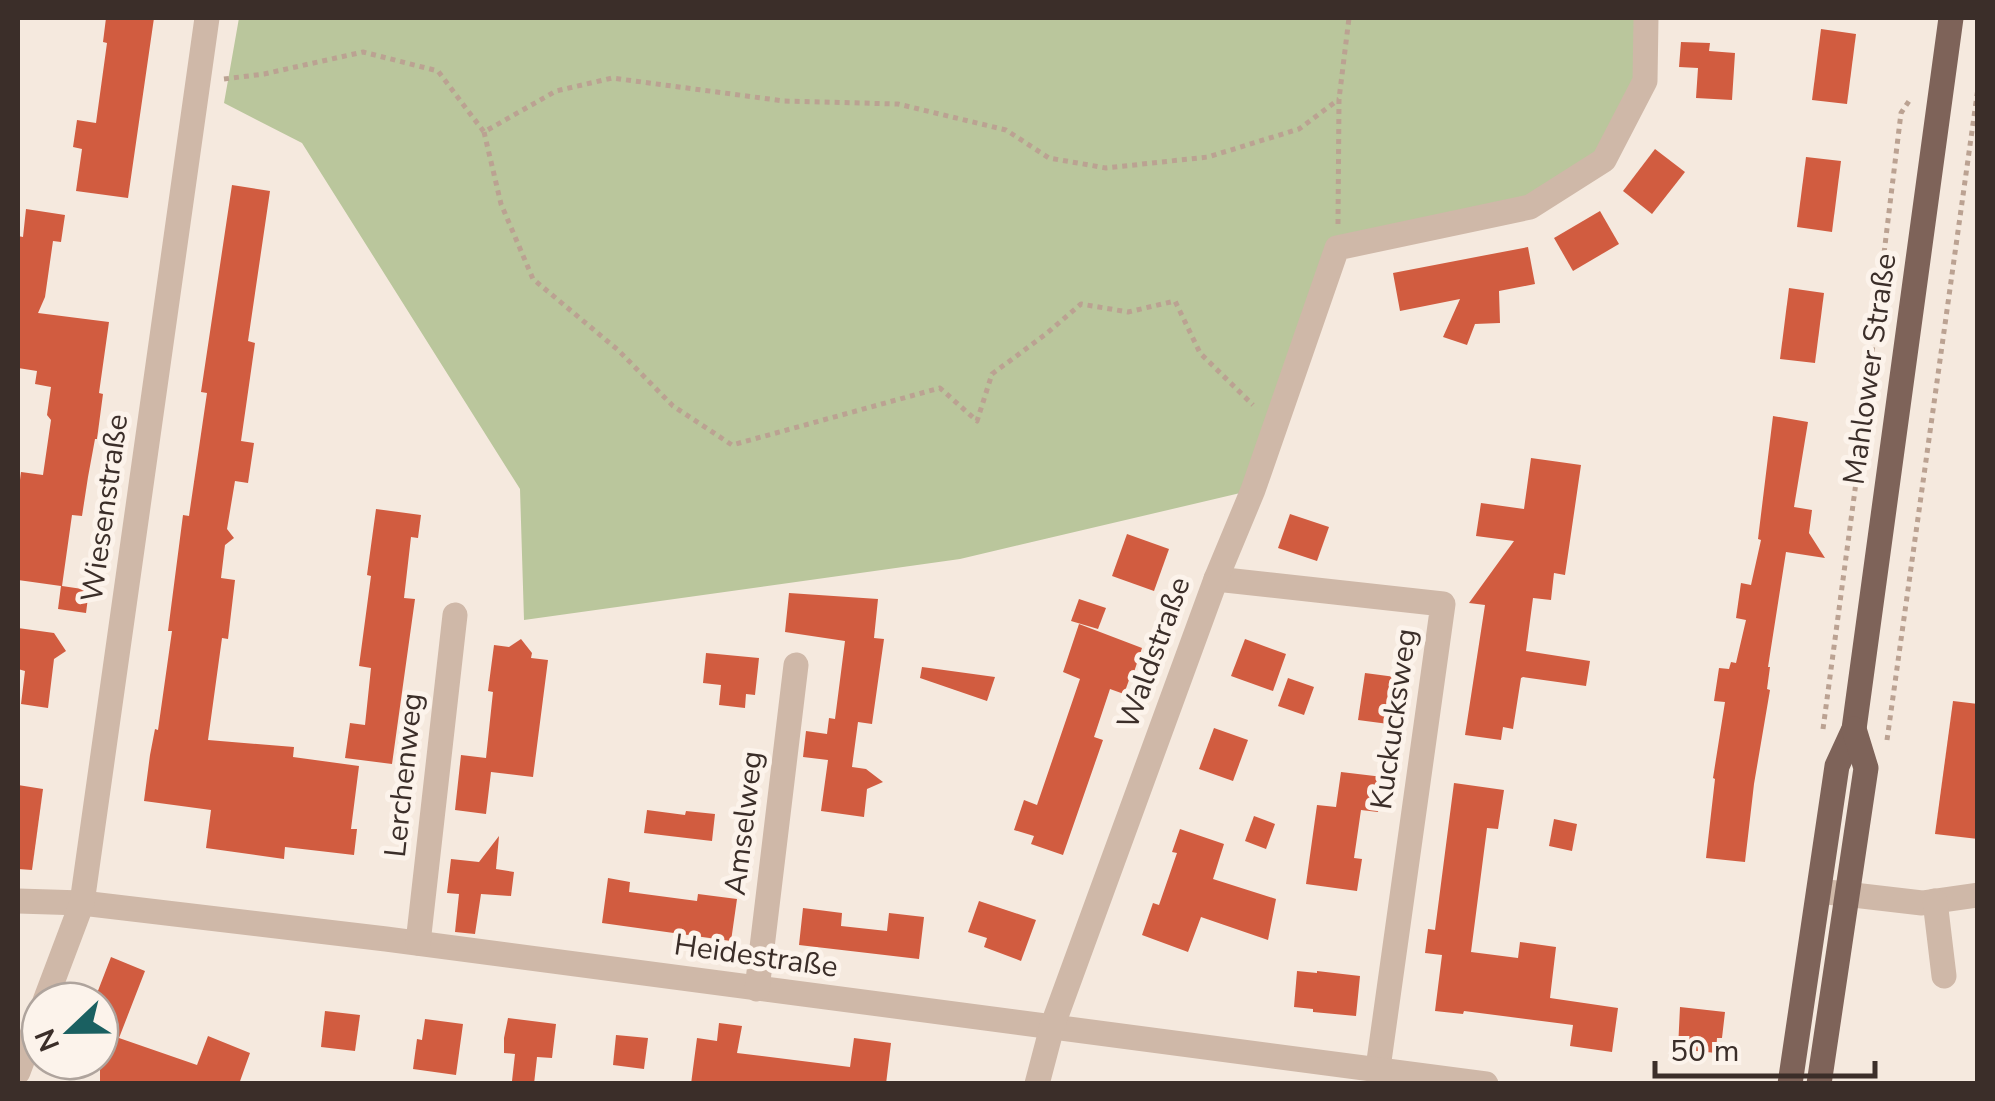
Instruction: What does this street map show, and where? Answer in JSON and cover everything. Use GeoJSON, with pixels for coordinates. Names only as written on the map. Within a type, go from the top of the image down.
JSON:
{"type":"FeatureCollection","features":[{"type":"Feature","properties":{"kind":"main road","name":"Mahlower Straße"},"geometry":{"type":"LineString","coordinates":[[1790,1084],[1838,766],[1854,730],[1951,18]]}},
{"type":"Feature","properties":{"kind":"main road","name":"Mahlower Straße"},"geometry":{"type":"LineString","coordinates":[[1819,1084],[1866,768],[1854,730]]}},
{"type":"Feature","properties":{"kind":"street","name":"Wiesenstraße"},"geometry":{"type":"LineString","coordinates":[[53,981],[82,903],[206,18]]}},
{"type":"Feature","properties":{"kind":"street"},"geometry":{"type":"LineString","coordinates":[[1338,248],[1530,206],[1604,160],[1645,81],[1646,18]]}},
{"type":"Feature","properties":{"kind":"street","name":"Waldstraße"},"geometry":{"type":"LineString","coordinates":[[1037,1084],[1052,1027],[1216,579],[1253,490],[1338,248]]}},
{"type":"Feature","properties":{"kind":"street","name":"Kuckucksweg"},"geometry":{"type":"LineString","coordinates":[[1216,579],[1443,604],[1378,1068]]}},
{"type":"Feature","properties":{"kind":"street","name":"Lerchenweg"},"geometry":{"type":"LineString","coordinates":[[418,943],[454,615]]}},
{"type":"Feature","properties":{"kind":"street","name":"Amselweg"},"geometry":{"type":"LineString","coordinates":[[757,989],[796,665]]}},
{"type":"Feature","properties":{"kind":"street"},"geometry":{"type":"LineString","coordinates":[[1819,891],[1922,902],[1978,895]]}},
{"type":"Feature","properties":{"kind":"street","name":"Heidestraße"},"geometry":{"type":"LineString","coordinates":[[18,901],[82,903],[418,943],[1052,1027],[1306,1072],[1378,1068],[1486,1084]]}},
{"type":"Feature","properties":{"kind":"street"},"geometry":{"type":"LineString","coordinates":[[1935,901],[1944,976]]}},
{"type":"Feature","properties":{"kind":"path"},"geometry":{"type":"LineString","coordinates":[[1338,248],[1339,99],[1349,18]]}},
{"type":"Feature","properties":{"kind":"path"},"geometry":{"type":"LineString","coordinates":[[198,82],[264,74],[364,52],[438,71],[484,132],[501,204],[533,279],[618,350],[673,406],[732,445],[940,388],[977,421],[992,374],[1080,304],[1128,312],[1175,300],[1200,353],[1275,428]]}},
{"type":"Feature","properties":{"kind":"path"},"geometry":{"type":"LineString","coordinates":[[484,132],[556,91],[612,78],[784,100],[898,104],[1006,130],[1049,158],[1106,168],[1208,157],[1300,129],[1339,99]]}},
{"type":"Feature","properties":{"kind":"path"},"geometry":{"type":"LineString","coordinates":[[1885,752],[1978,88]]}},
{"type":"Feature","properties":{"kind":"path"},"geometry":{"type":"LineString","coordinates":[[1821,744],[1902,113]]}},
{"type":"Feature","properties":{"kind":"green space"},"geometry":{"type":"Polygon","coordinates":[[[239,18],[1646,18],[1645,81],[1604,160],[1530,207],[1338,248],[1253,490],[960,559],[524,620],[520,489],[302,143],[224,103],[239,18]]]}},
{"type":"Feature","properties":{"kind":"building"},"geometry":{"type":"Polygon","coordinates":[[[106,18],[154,18],[128,198],[76,191],[82,149],[73,147],[77,120],[96,123],[107,43],[103,42],[106,18]]]}},
{"type":"Feature","properties":{"kind":"building"},"geometry":{"type":"Polygon","coordinates":[[[1821,29],[1856,34],[1847,104],[1812,100],[1821,29]]]}},
{"type":"Feature","properties":{"kind":"building"},"geometry":{"type":"Polygon","coordinates":[[[1681,42],[1710,43],[1709,51],[1735,53],[1732,100],[1696,98],[1698,68],[1679,67],[1681,42]]]}},
{"type":"Feature","properties":{"kind":"building"},"geometry":{"type":"Polygon","coordinates":[[[1655,149],[1685,172],[1652,214],[1623,191],[1655,149]]]}},
{"type":"Feature","properties":{"kind":"building"},"geometry":{"type":"Polygon","coordinates":[[[1806,157],[1841,161],[1832,232],[1797,227],[1806,157]]]}},
{"type":"Feature","properties":{"kind":"building"},"geometry":{"type":"Polygon","coordinates":[[[232,185],[270,191],[248,341],[255,343],[241,441],[254,443],[248,483],[235,481],[227,529],[234,538],[225,545],[221,578],[235,580],[228,639],[222,638],[208,740],[294,747],[293,757],[359,766],[351,829],[357,829],[354,855],[285,847],[284,859],[206,848],[211,810],[144,801],[172,631],[168,631],[183,515],[189,516],[207,393],[201,392],[232,185]]]}},
{"type":"Feature","properties":{"kind":"building"},"geometry":{"type":"Polygon","coordinates":[[[26,209],[65,215],[61,242],[53,241],[45,297],[38,313],[109,322],[97,439],[82,516],[72,515],[62,586],[89,590],[86,613],[58,609],[61,586],[18,580],[21,472],[43,475],[51,420],[47,415],[51,387],[35,384],[37,371],[18,368],[18,236],[23,237],[26,209]]]}},
{"type":"Feature","properties":{"kind":"building"},"geometry":{"type":"Polygon","coordinates":[[[1600,211],[1619,244],[1573,271],[1554,238],[1600,211]]]}},
{"type":"Feature","properties":{"kind":"building"},"geometry":{"type":"Polygon","coordinates":[[[1528,247],[1535,284],[1499,291],[1500,323],[1475,324],[1467,345],[1443,337],[1460,299],[1400,311],[1393,273],[1528,247]]]}},
{"type":"Feature","properties":{"kind":"building"},"geometry":{"type":"Polygon","coordinates":[[[1789,288],[1824,293],[1815,363],[1780,359],[1789,288]]]}},
{"type":"Feature","properties":{"kind":"building"},"geometry":{"type":"Polygon","coordinates":[[[1773,416],[1808,422],[1794,507],[1812,510],[1809,533],[1825,558],[1786,552],[1745,862],[1706,858],[1725,702],[1714,701],[1719,668],[1729,669],[1731,662],[1736,663],[1746,620],[1736,618],[1741,583],[1751,585],[1761,540],[1758,539],[1773,416]]]}},
{"type":"Feature","properties":{"kind":"building"},"geometry":{"type":"Polygon","coordinates":[[[1531,458],[1581,465],[1565,575],[1554,573],[1551,600],[1533,598],[1526,651],[1590,661],[1586,686],[1523,677],[1513,729],[1503,727],[1501,740],[1465,735],[1485,605],[1469,603],[1514,541],[1476,536],[1481,503],[1524,509],[1531,458]]]}},
{"type":"Feature","properties":{"kind":"building"},"geometry":{"type":"Polygon","coordinates":[[[376,509],[421,515],[418,538],[411,537],[404,598],[415,599],[392,764],[345,758],[350,723],[365,725],[371,668],[359,666],[376,509]]]}},
{"type":"Feature","properties":{"kind":"building"},"geometry":{"type":"Polygon","coordinates":[[[1290,514],[1329,527],[1317,561],[1278,548],[1290,514]]]}},
{"type":"Feature","properties":{"kind":"building"},"geometry":{"type":"Polygon","coordinates":[[[1127,534],[1169,549],[1154,591],[1112,576],[1127,534]]]}},
{"type":"Feature","properties":{"kind":"building"},"geometry":{"type":"Polygon","coordinates":[[[789,593],[878,599],[874,638],[884,639],[872,724],[858,722],[852,767],[866,769],[883,782],[867,789],[864,817],[821,811],[828,760],[803,757],[806,731],[827,734],[829,718],[835,719],[845,641],[785,632],[789,593]]]}},
{"type":"Feature","properties":{"kind":"building"},"geometry":{"type":"Polygon","coordinates":[[[1079,599],[1106,608],[1098,629],[1071,621],[1079,599]]]}},
{"type":"Feature","properties":{"kind":"building"},"geometry":{"type":"Polygon","coordinates":[[[1079,624],[1142,648],[1124,694],[1110,689],[1094,737],[1103,740],[1063,855],[1031,844],[1034,836],[1014,830],[1024,800],[1037,805],[1080,679],[1063,672],[1079,624]]]}},
{"type":"Feature","properties":{"kind":"building"},"geometry":{"type":"Polygon","coordinates":[[[18,628],[54,633],[66,651],[54,659],[48,708],[21,704],[25,671],[18,669],[18,628]]]}},
{"type":"Feature","properties":{"kind":"building"},"geometry":{"type":"Polygon","coordinates":[[[521,639],[532,653],[531,658],[548,660],[533,777],[491,772],[486,814],[455,810],[461,755],[486,758],[494,645],[509,647],[521,639]]]}},
{"type":"Feature","properties":{"kind":"building"},"geometry":{"type":"Polygon","coordinates":[[[1245,639],[1286,654],[1273,691],[1231,676],[1245,639]]]}},
{"type":"Feature","properties":{"kind":"building"},"geometry":{"type":"Polygon","coordinates":[[[706,653],[759,658],[755,695],[746,694],[745,708],[719,705],[721,685],[703,683],[706,653]]]}},
{"type":"Feature","properties":{"kind":"building"},"geometry":{"type":"Polygon","coordinates":[[[922,667],[995,677],[987,701],[920,678],[922,667]]]}},
{"type":"Feature","properties":{"kind":"building"},"geometry":{"type":"Polygon","coordinates":[[[1365,673],[1403,678],[1396,725],[1358,720],[1365,673]]]}},
{"type":"Feature","properties":{"kind":"building"},"geometry":{"type":"Polygon","coordinates":[[[1288,678],[1314,687],[1304,715],[1278,706],[1288,678]]]}},
{"type":"Feature","properties":{"kind":"building"},"geometry":{"type":"Polygon","coordinates":[[[1953,701],[1978,704],[1978,839],[1935,834],[1953,701]]]}},
{"type":"Feature","properties":{"kind":"building"},"geometry":{"type":"Polygon","coordinates":[[[1214,728],[1248,740],[1233,781],[1199,769],[1214,728]]]}},
{"type":"Feature","properties":{"kind":"building"},"geometry":{"type":"Polygon","coordinates":[[[1341,772],[1383,777],[1378,812],[1361,810],[1354,858],[1362,859],[1357,891],[1306,884],[1317,805],[1336,807],[1341,772]]]}},
{"type":"Feature","properties":{"kind":"building"},"geometry":{"type":"Polygon","coordinates":[[[1454,783],[1504,790],[1498,829],[1487,828],[1471,952],[1518,958],[1520,942],[1556,947],[1550,998],[1618,1008],[1612,1052],[1570,1046],[1573,1025],[1435,1011],[1442,955],[1425,953],[1428,929],[1435,930],[1454,783]]]}},
{"type":"Feature","properties":{"kind":"building"},"geometry":{"type":"Polygon","coordinates":[[[18,785],[43,789],[32,870],[18,869],[18,785]]]}},
{"type":"Feature","properties":{"kind":"building"},"geometry":{"type":"Polygon","coordinates":[[[647,810],[715,814],[712,841],[644,833],[647,810]]]}},
{"type":"Feature","properties":{"kind":"building"},"geometry":{"type":"Polygon","coordinates":[[[1254,816],[1275,824],[1266,849],[1245,841],[1254,816]]]}},
{"type":"Feature","properties":{"kind":"building"},"geometry":{"type":"Polygon","coordinates":[[[1554,819],[1577,824],[1572,851],[1549,846],[1554,819]]]}},
{"type":"Feature","properties":{"kind":"building"},"geometry":{"type":"Polygon","coordinates":[[[1180,829],[1224,844],[1213,879],[1276,899],[1268,940],[1201,917],[1188,952],[1142,935],[1153,903],[1159,905],[1177,853],[1172,852],[1180,829]]]}},
{"type":"Feature","properties":{"kind":"building"},"geometry":{"type":"Polygon","coordinates":[[[499,836],[496,869],[514,872],[511,896],[481,894],[475,934],[455,932],[459,894],[447,893],[451,859],[479,862],[499,836]]]}},
{"type":"Feature","properties":{"kind":"building"},"geometry":{"type":"Polygon","coordinates":[[[608,878],[630,882],[629,892],[697,901],[698,894],[737,899],[731,941],[602,923],[608,878]]]}},
{"type":"Feature","properties":{"kind":"building"},"geometry":{"type":"Polygon","coordinates":[[[979,901],[1036,920],[1021,961],[984,947],[987,938],[968,932],[979,901]]]}},
{"type":"Feature","properties":{"kind":"building"},"geometry":{"type":"Polygon","coordinates":[[[803,908],[842,913],[841,926],[887,931],[889,913],[924,917],[919,959],[799,945],[803,908]]]}},
{"type":"Feature","properties":{"kind":"building"},"geometry":{"type":"Polygon","coordinates":[[[111,957],[145,971],[120,1035],[120,981],[102,981],[111,957]]]}},
{"type":"Feature","properties":{"kind":"building"},"geometry":{"type":"Polygon","coordinates":[[[1297,971],[1360,976],[1356,1016],[1294,1007],[1297,971]]]}},
{"type":"Feature","properties":{"kind":"building"},"geometry":{"type":"Polygon","coordinates":[[[1680,1007],[1725,1012],[1716,1053],[1678,1049],[1680,1007]]]}},
{"type":"Feature","properties":{"kind":"building"},"geometry":{"type":"Polygon","coordinates":[[[325,1011],[360,1015],[355,1051],[321,1047],[325,1011]]]}},
{"type":"Feature","properties":{"kind":"building"},"geometry":{"type":"Polygon","coordinates":[[[508,1018],[556,1024],[552,1058],[537,1057],[534,1084],[512,1081],[515,1054],[504,1053],[508,1018]]]}},
{"type":"Feature","properties":{"kind":"building"},"geometry":{"type":"Polygon","coordinates":[[[425,1019],[463,1024],[456,1075],[413,1069],[417,1039],[422,1040],[425,1019]]]}},
{"type":"Feature","properties":{"kind":"building"},"geometry":{"type":"Polygon","coordinates":[[[719,1023],[742,1026],[737,1053],[850,1067],[854,1038],[891,1043],[886,1084],[691,1084],[697,1038],[717,1041],[719,1023]]]}},
{"type":"Feature","properties":{"kind":"building"},"geometry":{"type":"Polygon","coordinates":[[[616,1035],[648,1038],[644,1069],[613,1065],[616,1035]]]}},
{"type":"Feature","properties":{"kind":"building"},"geometry":{"type":"Polygon","coordinates":[[[208,1036],[250,1053],[239,1084],[100,1084],[120,1081],[120,1038],[197,1065],[208,1036]]]}}]}
